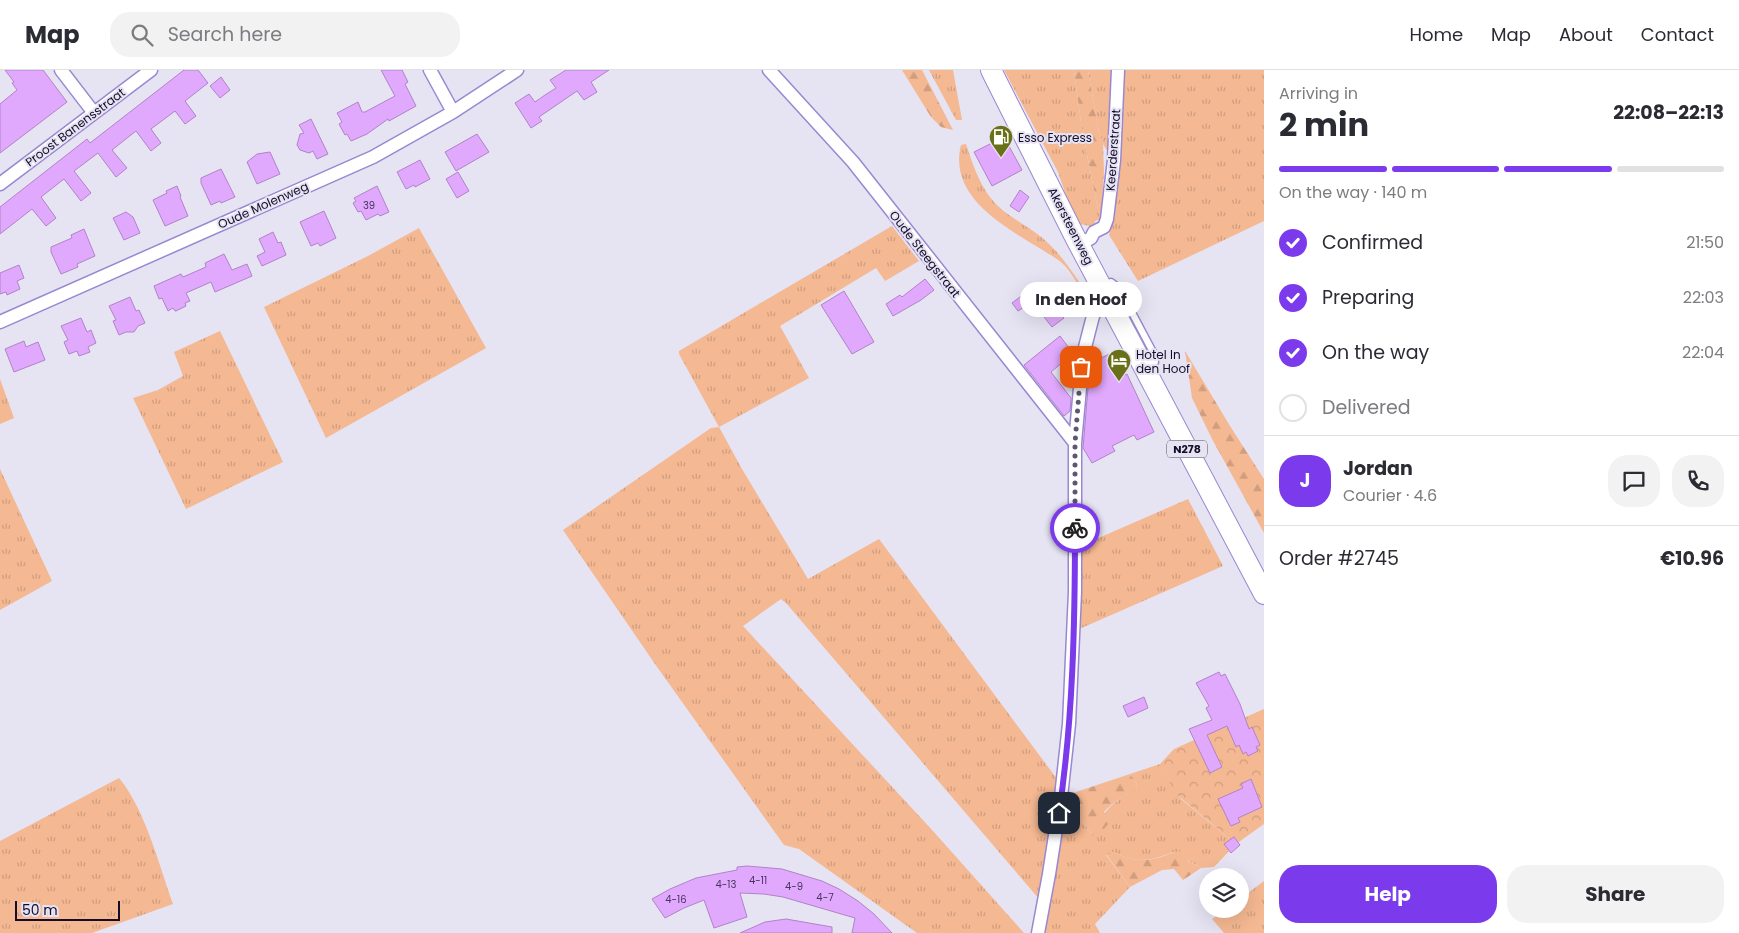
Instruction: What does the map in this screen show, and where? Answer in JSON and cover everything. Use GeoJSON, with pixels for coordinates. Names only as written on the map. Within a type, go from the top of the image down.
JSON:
{"type":"FeatureCollection","features":[{"type":"Feature","properties":{"kind":"main road","name":"Akersteenweg"},"geometry":{"type":"LineString","coordinates":[[991,70],[1088,236],[1106,295],[1264,594]]}},
{"type":"Feature","properties":{"kind":"street"},"geometry":{"type":"LineString","coordinates":[[62,70],[94,113]]}},
{"type":"Feature","properties":{"kind":"street","name":"Proost Banensstraat"},"geometry":{"type":"LineString","coordinates":[[0,184],[150,70]]}},
{"type":"Feature","properties":{"kind":"street"},"geometry":{"type":"LineString","coordinates":[[430,70],[454,112]]}},
{"type":"Feature","properties":{"kind":"street","name":"Oude Molenweg"},"geometry":{"type":"LineString","coordinates":[[0,322],[373,157],[454,112],[517,70]]}},
{"type":"Feature","properties":{"kind":"street","name":"Oude Steegstraat"},"geometry":{"type":"LineString","coordinates":[[769,70],[853,162],[1075,443]]}},
{"type":"Feature","properties":{"kind":"street","name":"Keerderstraat"},"geometry":{"type":"LineString","coordinates":[[1088,236],[1105,226],[1107,219],[1113,169],[1118,70]]}},
{"type":"Feature","properties":{"kind":"street"},"geometry":{"type":"LineString","coordinates":[[1038,933],[1061,797],[1071,697],[1075,592],[1075,443],[1084,347],[1095,312],[1106,295]]}},
{"type":"Feature","properties":{"kind":"green space"},"geometry":{"type":"Polygon","coordinates":[[[902,70],[922,70],[953,130],[941,127],[931,117],[902,70]]]}},
{"type":"Feature","properties":{"kind":"green space"},"geometry":{"type":"Polygon","coordinates":[[[929,70],[953,70],[962,120],[956,120],[929,70]]]}},
{"type":"Feature","properties":{"kind":"green space"},"geometry":{"type":"Polygon","coordinates":[[[1004,70],[1074,70],[1082,130],[1100,219],[1095,221],[1094,226],[1080,224],[1073,216],[1058,172],[1004,70]]]}},
{"type":"Feature","properties":{"kind":"green space"},"geometry":{"type":"Polygon","coordinates":[[[1074,70],[1088,70],[1098,128],[1103,144],[1104,171],[1100,219],[1082,130],[1074,70]]]}},
{"type":"Feature","properties":{"kind":"green space"},"geometry":{"type":"Polygon","coordinates":[[[1088,70],[1264,70],[1264,221],[1138,281],[1109,235],[1115,216],[1117,167],[1103,144],[1098,128],[1088,70]]]}},
{"type":"Feature","properties":{"kind":"green space"},"geometry":{"type":"Polygon","coordinates":[[[966,144],[978,177],[992,200],[1004,211],[1038,234],[1056,251],[1090,297],[1091,305],[1063,264],[996,220],[971,195],[963,180],[959,163],[961,145],[966,144]]]}},
{"type":"Feature","properties":{"kind":"green space"},"geometry":{"type":"Polygon","coordinates":[[[892,226],[919,261],[885,281],[876,268],[780,326],[809,378],[719,427],[679,351],[892,226]]]}},
{"type":"Feature","properties":{"kind":"green space"},"geometry":{"type":"Polygon","coordinates":[[[419,228],[486,348],[326,438],[264,307],[368,256],[419,228]]]}},
{"type":"Feature","properties":{"kind":"green space"},"geometry":{"type":"Polygon","coordinates":[[[220,331],[283,462],[186,509],[133,398],[158,390],[183,376],[174,352],[220,331]]]}},
{"type":"Feature","properties":{"kind":"green space"},"geometry":{"type":"Polygon","coordinates":[[[1185,351],[1264,479],[1264,533],[1212,439],[1192,398],[1185,351]]]}},
{"type":"Feature","properties":{"kind":"green space"},"geometry":{"type":"Polygon","coordinates":[[[0,379],[14,418],[0,424],[0,379]]]}},
{"type":"Feature","properties":{"kind":"green space"},"geometry":{"type":"Polygon","coordinates":[[[719,427],[808,579],[879,539],[1057,779],[1040,900],[786,603],[781,599],[743,626],[933,831],[1024,933],[917,933],[799,849],[784,845],[655,664],[563,530],[711,428],[719,427]]]}},
{"type":"Feature","properties":{"kind":"green space"},"geometry":{"type":"Polygon","coordinates":[[[0,469],[52,581],[0,610],[0,469]]]}},
{"type":"Feature","properties":{"kind":"green space"},"geometry":{"type":"Polygon","coordinates":[[[1188,499],[1223,566],[1077,630],[1078,547],[1188,499]]]}},
{"type":"Feature","properties":{"kind":"green space"},"geometry":{"type":"Polygon","coordinates":[[[1264,709],[1264,824],[1236,844],[1176,794],[1160,764],[1174,749],[1264,709]]]}},
{"type":"Feature","properties":{"kind":"green space"},"geometry":{"type":"Polygon","coordinates":[[[1160,764],[1181,799],[1236,844],[1214,867],[1201,868],[1173,852],[1144,860],[1136,860],[1114,852],[1106,855],[1130,887],[1095,924],[1100,933],[1044,933],[1067,799],[1093,836],[1105,812],[1119,799],[1136,789],[1137,784],[1130,774],[1160,764]]]}},
{"type":"Feature","properties":{"kind":"green space"},"geometry":{"type":"Polygon","coordinates":[[[1130,774],[1137,784],[1136,790],[1107,808],[1104,812],[1110,822],[1102,831],[1093,836],[1067,799],[1067,795],[1130,774]]]}},
{"type":"Feature","properties":{"kind":"green space"},"geometry":{"type":"Polygon","coordinates":[[[119,778],[144,821],[173,904],[92,933],[0,933],[0,841],[119,778]]]}},
{"type":"Feature","properties":{"kind":"green space"},"geometry":{"type":"Polygon","coordinates":[[[1181,851],[1188,861],[1201,868],[1183,880],[1174,869],[1162,870],[1130,887],[1106,854],[1114,852],[1131,859],[1143,860],[1155,859],[1181,851]]]}},
{"type":"Feature","properties":{"kind":"green space"},"geometry":{"type":"Polygon","coordinates":[[[1264,881],[1264,933],[1224,933],[1212,919],[1249,918],[1249,892],[1264,881]]]}},
{"type":"Feature","properties":{"kind":"building"},"geometry":{"type":"Polygon","coordinates":[[[5,70],[43,70],[67,102],[0,153],[0,104],[17,90],[12,83],[14,82],[5,70]]]}},
{"type":"Feature","properties":{"kind":"building"},"geometry":{"type":"Polygon","coordinates":[[[184,70],[198,70],[208,83],[185,101],[196,116],[185,124],[175,111],[151,129],[161,143],[151,151],[136,131],[112,150],[127,168],[116,177],[98,153],[74,171],[91,193],[81,201],[64,179],[41,197],[56,218],[46,226],[32,209],[0,234],[0,207],[87,139],[90,143],[184,70]]]}},
{"type":"Feature","properties":{"kind":"building"},"geometry":{"type":"Polygon","coordinates":[[[381,70],[402,70],[408,82],[405,84],[416,106],[389,121],[388,119],[367,134],[351,141],[339,124],[342,122],[337,113],[358,102],[362,112],[365,112],[395,96],[381,70]]]}},
{"type":"Feature","properties":{"kind":"building"},"geometry":{"type":"Polygon","coordinates":[[[566,70],[609,70],[591,82],[597,92],[584,100],[577,91],[539,117],[542,121],[531,128],[515,103],[529,94],[535,102],[556,88],[550,80],[566,70]]]}},
{"type":"Feature","properties":{"kind":"building"},"geometry":{"type":"Polygon","coordinates":[[[221,77],[230,90],[220,98],[210,86],[221,77]]]}},
{"type":"Feature","properties":{"kind":"building"},"geometry":{"type":"Polygon","coordinates":[[[311,119],[328,154],[317,159],[313,151],[309,153],[300,150],[297,145],[300,134],[304,133],[299,125],[311,119]]]}},
{"type":"Feature","properties":{"kind":"building"},"geometry":{"type":"Polygon","coordinates":[[[477,134],[489,152],[456,171],[445,152],[477,134]]]}},
{"type":"Feature","properties":{"kind":"building"},"geometry":{"type":"Polygon","coordinates":[[[1004,137],[1022,170],[992,186],[974,152],[1004,137]]]}},
{"type":"Feature","properties":{"kind":"building"},"geometry":{"type":"Polygon","coordinates":[[[270,152],[280,174],[257,184],[247,162],[257,154],[270,152]]]}},
{"type":"Feature","properties":{"kind":"building"},"geometry":{"type":"Polygon","coordinates":[[[420,160],[430,179],[415,187],[414,185],[406,189],[397,172],[420,160]]]}},
{"type":"Feature","properties":{"kind":"building"},"geometry":{"type":"Polygon","coordinates":[[[221,169],[235,197],[211,205],[201,183],[201,178],[221,169]]]}},
{"type":"Feature","properties":{"kind":"building"},"geometry":{"type":"Polygon","coordinates":[[[458,172],[469,191],[457,198],[446,179],[458,172]]]}},
{"type":"Feature","properties":{"kind":"building"},"geometry":{"type":"Polygon","coordinates":[[[177,186],[188,216],[165,226],[153,200],[177,186]]]}},
{"type":"Feature","properties":{"kind":"building"},"geometry":{"type":"Polygon","coordinates":[[[377,186],[389,212],[380,216],[378,214],[366,220],[353,203],[356,201],[354,198],[377,186]]]}},
{"type":"Feature","properties":{"kind":"building"},"geometry":{"type":"Polygon","coordinates":[[[1020,190],[1029,197],[1019,212],[1010,206],[1020,190]]]}},
{"type":"Feature","properties":{"kind":"building"},"geometry":{"type":"Polygon","coordinates":[[[324,211],[336,238],[320,246],[318,243],[311,246],[300,222],[324,211]]]}},
{"type":"Feature","properties":{"kind":"building"},"geometry":{"type":"Polygon","coordinates":[[[126,212],[133,217],[140,233],[124,240],[113,218],[126,212]]]}},
{"type":"Feature","properties":{"kind":"building"},"geometry":{"type":"Polygon","coordinates":[[[84,229],[95,256],[77,264],[78,267],[61,274],[51,252],[51,247],[72,238],[71,235],[84,229]]]}},
{"type":"Feature","properties":{"kind":"building"},"geometry":{"type":"Polygon","coordinates":[[[273,232],[278,243],[281,242],[286,255],[262,266],[257,256],[265,252],[259,239],[273,232]]]}},
{"type":"Feature","properties":{"kind":"building"},"geometry":{"type":"Polygon","coordinates":[[[224,254],[232,270],[247,264],[252,276],[215,292],[211,282],[186,293],[190,301],[185,303],[186,306],[176,311],[173,308],[168,311],[162,298],[159,299],[154,286],[181,274],[183,277],[206,267],[205,263],[224,254]]]}},
{"type":"Feature","properties":{"kind":"building"},"geometry":{"type":"Polygon","coordinates":[[[19,265],[24,278],[17,281],[20,289],[7,295],[6,292],[0,294],[0,273],[19,265]]]}},
{"type":"Feature","properties":{"kind":"building"},"geometry":{"type":"Polygon","coordinates":[[[925,279],[934,290],[893,316],[886,304],[900,295],[902,297],[925,279]]]}},
{"type":"Feature","properties":{"kind":"building"},"geometry":{"type":"Polygon","coordinates":[[[1037,284],[1064,318],[1052,327],[1032,302],[1018,311],[1012,303],[1037,284]]]}},
{"type":"Feature","properties":{"kind":"building"},"geometry":{"type":"Polygon","coordinates":[[[844,291],[874,342],[852,354],[821,305],[844,291]]]}},
{"type":"Feature","properties":{"kind":"building"},"geometry":{"type":"Polygon","coordinates":[[[130,297],[136,311],[139,310],[145,323],[138,326],[134,332],[126,332],[119,335],[113,321],[116,320],[109,306],[130,297]]]}},
{"type":"Feature","properties":{"kind":"building"},"geometry":{"type":"Polygon","coordinates":[[[81,318],[87,332],[91,330],[96,343],[88,347],[90,352],[79,356],[77,351],[69,354],[64,342],[68,340],[61,326],[81,318]]]}},
{"type":"Feature","properties":{"kind":"building"},"geometry":{"type":"Polygon","coordinates":[[[1060,336],[1069,348],[1060,355],[1064,361],[1051,372],[1071,398],[1070,411],[1064,416],[1024,365],[1060,336]]]}},
{"type":"Feature","properties":{"kind":"building"},"geometry":{"type":"Polygon","coordinates":[[[24,341],[26,347],[38,342],[45,360],[14,372],[5,349],[24,341]]]}},
{"type":"Feature","properties":{"kind":"building"},"geometry":{"type":"Polygon","coordinates":[[[1111,353],[1123,376],[1127,374],[1154,432],[1137,440],[1134,435],[1112,446],[1115,451],[1092,463],[1083,448],[1090,364],[1111,353]]]}},
{"type":"Feature","properties":{"kind":"building"},"geometry":{"type":"Polygon","coordinates":[[[1219,672],[1221,676],[1225,674],[1240,704],[1249,729],[1252,727],[1260,745],[1256,747],[1258,751],[1248,756],[1246,752],[1243,754],[1239,745],[1236,747],[1227,726],[1207,735],[1222,767],[1210,773],[1189,729],[1212,720],[1206,708],[1209,706],[1196,683],[1219,672]]]}},
{"type":"Feature","properties":{"kind":"building"},"geometry":{"type":"Polygon","coordinates":[[[1144,697],[1148,708],[1128,717],[1123,706],[1144,697]]]}},
{"type":"Feature","properties":{"kind":"building"},"geometry":{"type":"Polygon","coordinates":[[[1251,779],[1262,807],[1238,818],[1240,822],[1231,826],[1218,799],[1243,788],[1241,784],[1251,779]]]}},
{"type":"Feature","properties":{"kind":"building"},"geometry":{"type":"Polygon","coordinates":[[[1234,837],[1240,845],[1231,853],[1224,844],[1234,837]]]}},
{"type":"Feature","properties":{"kind":"building"},"geometry":{"type":"Polygon","coordinates":[[[737,867],[782,869],[822,881],[858,901],[892,933],[852,933],[855,918],[783,897],[764,894],[740,893],[747,917],[714,928],[704,900],[665,918],[652,899],[696,878],[737,870],[737,867]]]}},
{"type":"Feature","properties":{"kind":"building"},"geometry":{"type":"Polygon","coordinates":[[[786,919],[832,927],[832,933],[740,933],[765,922],[786,919]]]}},
{"type":"Feature","properties":{"kind":"way so far"},"geometry":{"type":"LineString","coordinates":[[1075,528],[1075,443],[1081,367]]}},
{"type":"Feature","properties":{"kind":"place","name":"Esso Express"},"geometry":{"type":"Point","coordinates":[1001,158]}},
{"type":"Feature","properties":{"kind":"place","name":"In den Hoof"},"geometry":{"type":"Point","coordinates":[1081,367]}},
{"type":"Feature","properties":{"kind":"place","name":"Hotel In den Hoof"},"geometry":{"type":"Point","coordinates":[1119,382]}},
{"type":"Feature","properties":{"kind":"route"},"geometry":{"type":"LineString","coordinates":[[1059,813],[1071,697],[1075,592],[1075,528]]}}]}
